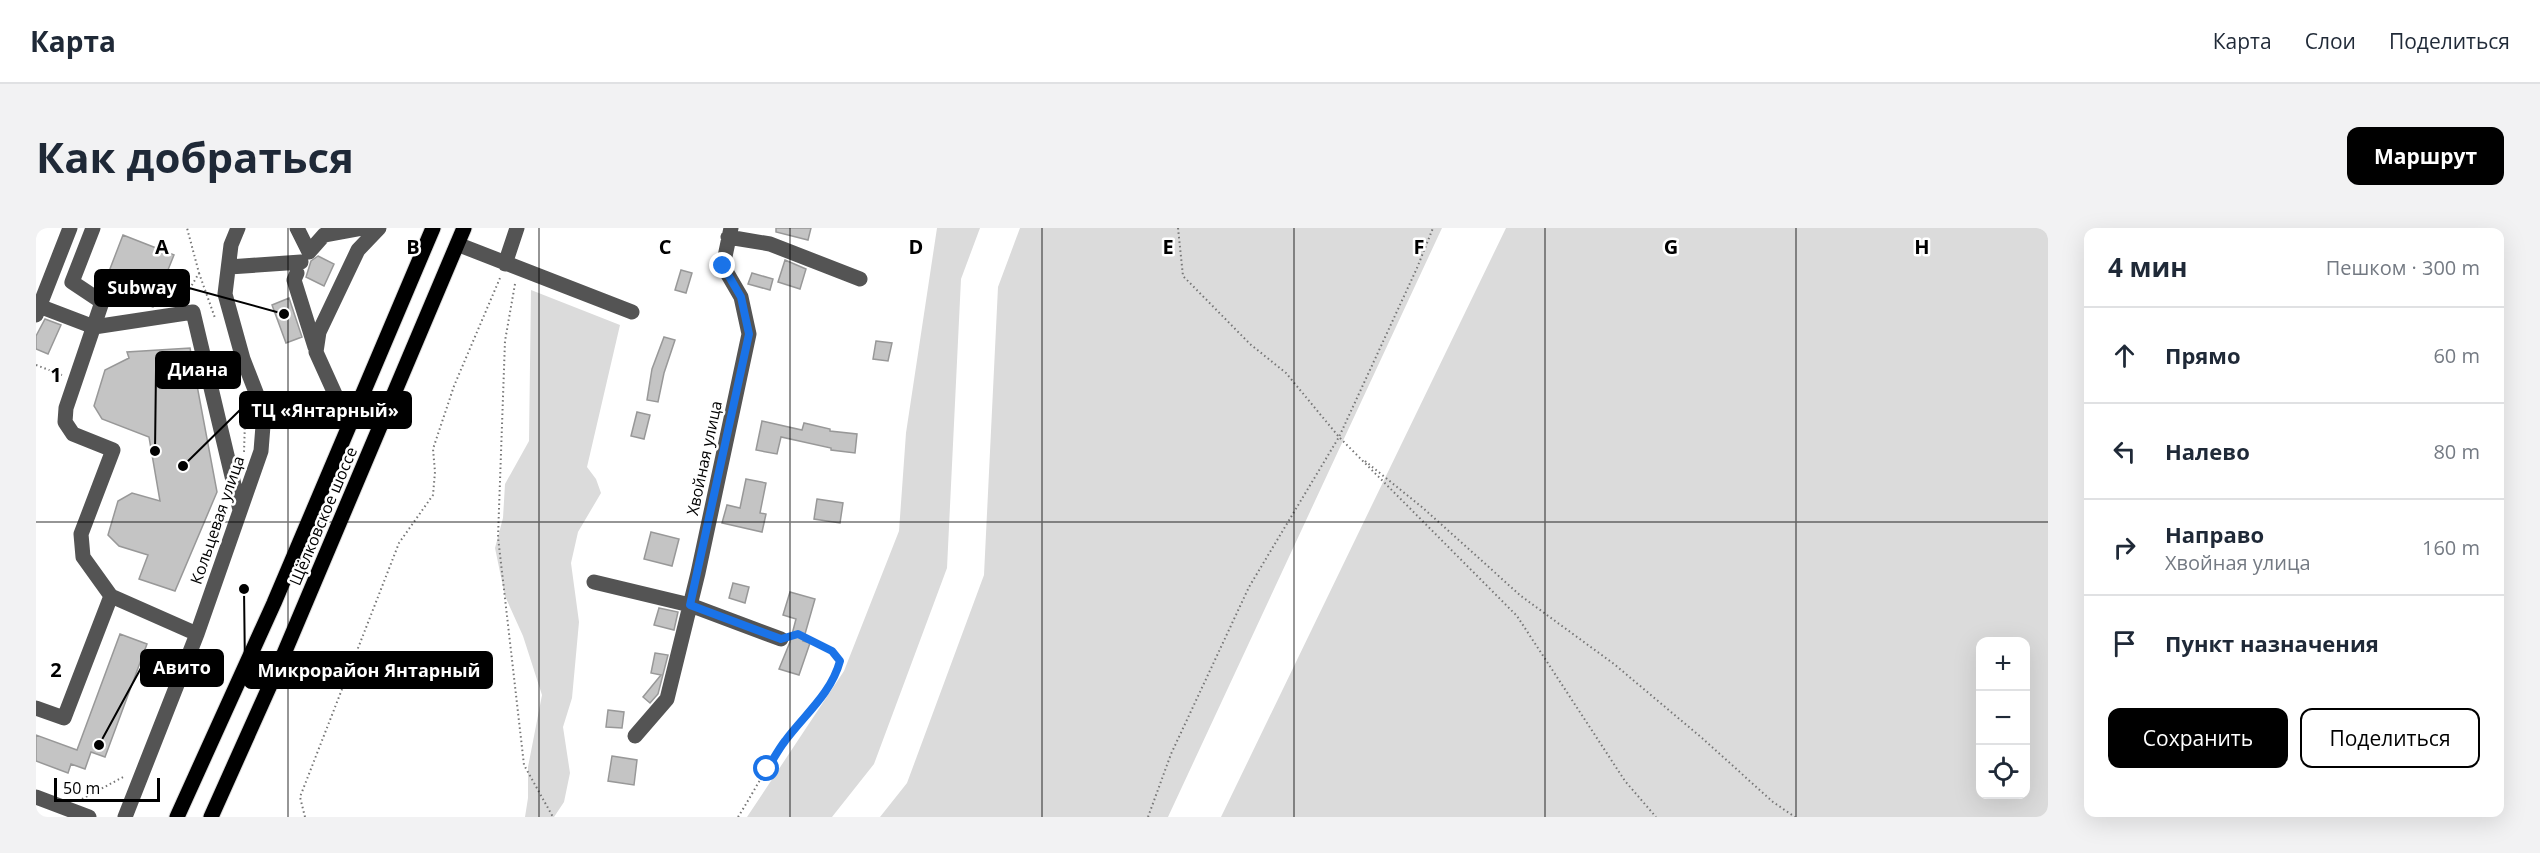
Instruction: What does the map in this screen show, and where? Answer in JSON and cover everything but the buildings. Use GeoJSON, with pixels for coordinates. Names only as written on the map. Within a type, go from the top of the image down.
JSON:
{"type":"FeatureCollection","features":[{"type":"Feature","properties":{"kind":"main road","name":"Щёлковское шоссе"},"geometry":{"type":"LineString","coordinates":[[177,817],[265,623],[433,228]]}},
{"type":"Feature","properties":{"kind":"main road","name":"Щёлковское шоссе"},"geometry":{"type":"LineString","coordinates":[[211,817],[280,663],[464,228]]}},
{"type":"Feature","properties":{"kind":"street"},"geometry":{"type":"LineString","coordinates":[[70,228],[42,281],[38,310],[94,327],[193,312],[240,510]]}},
{"type":"Feature","properties":{"kind":"street"},"geometry":{"type":"LineString","coordinates":[[93,228],[72,282],[102,302],[66,408],[65,422],[73,434],[112,450],[81,534],[83,556],[111,596],[197,634]]}},
{"type":"Feature","properties":{"kind":"street","name":"Кольцевая улица"},"geometry":{"type":"LineString","coordinates":[[125,817],[197,634],[261,451],[264,413],[243,359],[225,294],[231,245],[238,228]]}},
{"type":"Feature","properties":{"kind":"street"},"geometry":{"type":"LineString","coordinates":[[297,228],[302,262]]}},
{"type":"Feature","properties":{"kind":"street"},"geometry":{"type":"LineString","coordinates":[[349,425],[316,352],[294,280],[302,262],[324,235],[362,228]]}},
{"type":"Feature","properties":{"kind":"street"},"geometry":{"type":"LineString","coordinates":[[316,352],[319,332],[358,250],[379,228]]}},
{"type":"Feature","properties":{"kind":"street"},"geometry":{"type":"LineString","coordinates":[[506,264],[517,228]]}},
{"type":"Feature","properties":{"kind":"street"},"geometry":{"type":"LineString","coordinates":[[730,232],[770,244],[860,279]]}},
{"type":"Feature","properties":{"kind":"street","name":"Хвойная улица"},"geometry":{"type":"LineString","coordinates":[[635,736],[667,699],[690,605],[749,334],[741,297],[723,266],[730,232]]}},
{"type":"Feature","properties":{"kind":"street"},"geometry":{"type":"LineString","coordinates":[[462,246],[632,312]]}},
{"type":"Feature","properties":{"kind":"street"},"geometry":{"type":"LineString","coordinates":[[229,267],[302,262]]}},
{"type":"Feature","properties":{"kind":"street"},"geometry":{"type":"LineString","coordinates":[[594,582],[690,605],[781,639]]}},
{"type":"Feature","properties":{"kind":"street"},"geometry":{"type":"LineString","coordinates":[[36,708],[64,718],[111,596]]}},
{"type":"Feature","properties":{"kind":"street"},"geometry":{"type":"LineString","coordinates":[[36,796],[89,817]]}},
{"type":"Feature","properties":{"kind":"path"},"geometry":{"type":"LineString","coordinates":[[187,228],[199,273],[218,326]]}},
{"type":"Feature","properties":{"kind":"path"},"geometry":{"type":"LineString","coordinates":[[1178,228],[1183,276],[1250,344],[1286,373],[1339,437],[1517,616],[1625,781],[1656,817]]}},
{"type":"Feature","properties":{"kind":"path"},"geometry":{"type":"LineString","coordinates":[[1148,817],[1171,754],[1249,587],[1339,437],[1418,268],[1432,228]]}},
{"type":"Feature","properties":{"kind":"path"},"geometry":{"type":"LineString","coordinates":[[305,817],[300,796],[399,543],[433,495],[435,472],[433,449],[454,386],[506,264]]}},
{"type":"Feature","properties":{"kind":"path"},"geometry":{"type":"LineString","coordinates":[[506,264],[515,280],[505,341],[498,537],[524,765],[553,817]]}},
{"type":"Feature","properties":{"kind":"path"},"geometry":{"type":"LineString","coordinates":[[174,315],[199,273]]}},
{"type":"Feature","properties":{"kind":"path"},"geometry":{"type":"LineString","coordinates":[[36,365],[76,380]]}},
{"type":"Feature","properties":{"kind":"path"},"geometry":{"type":"LineString","coordinates":[[242,396],[245,421],[244,452]]}},
{"type":"Feature","properties":{"kind":"path"},"geometry":{"type":"LineString","coordinates":[[1339,437],[1521,596],[1631,678],[1773,802],[1794,817]]}},
{"type":"Feature","properties":{"kind":"path"},"geometry":{"type":"LineString","coordinates":[[738,817],[786,740],[812,711],[824,693],[836,674],[840,661],[832,651],[798,634],[781,639]]}},
{"type":"Feature","properties":{"kind":"path"},"geometry":{"type":"LineString","coordinates":[[199,664],[216,671]]}},
{"type":"Feature","properties":{"kind":"path"},"geometry":{"type":"LineString","coordinates":[[64,808],[144,767]]}},
{"type":"Feature","properties":{"kind":"shaded area"},"geometry":{"type":"Polygon","coordinates":[[[937,228],[980,228],[961,279],[947,568],[874,764],[832,817],[747,817],[844,671],[899,531],[906,433],[937,228]]]}},
{"type":"Feature","properties":{"kind":"shaded area"},"geometry":{"type":"Polygon","coordinates":[[[1020,228],[1442,228],[1168,817],[880,817],[907,783],[984,575],[998,287],[1020,228]]]}},
{"type":"Feature","properties":{"kind":"shaded area"},"geometry":{"type":"Polygon","coordinates":[[[1506,228],[2048,228],[2048,817],[1221,817],[1506,228]]]}},
{"type":"Feature","properties":{"kind":"shaded area"},"geometry":{"type":"Polygon","coordinates":[[[531,290],[620,325],[587,467],[596,479],[601,493],[578,532],[571,563],[579,622],[572,698],[563,727],[570,773],[564,802],[554,817],[525,817],[528,798],[528,767],[542,695],[523,636],[505,596],[495,548],[503,518],[505,484],[529,441],[531,290]]]}},
{"type":"Feature","properties":{"kind":"place","name":"Subway"},"geometry":{"type":"Point","coordinates":[284,314]}},
{"type":"Feature","properties":{"kind":"place","name":"Диана"},"geometry":{"type":"Point","coordinates":[155,451]}},
{"type":"Feature","properties":{"kind":"place","name":"ТЦ «Янтарный»"},"geometry":{"type":"Point","coordinates":[183,466]}},
{"type":"Feature","properties":{"kind":"place","name":"Микрорайон Янтарный"},"geometry":{"type":"Point","coordinates":[244,589]}},
{"type":"Feature","properties":{"kind":"place","name":"Авито"},"geometry":{"type":"Point","coordinates":[99,745]}},
{"type":"Feature","properties":{"kind":"route"},"geometry":{"type":"LineString","coordinates":[[723,266],[741,297],[749,334],[690,605],[781,639],[798,634],[832,651],[840,661],[836,674],[812,711],[786,740],[767,769]]}}]}
